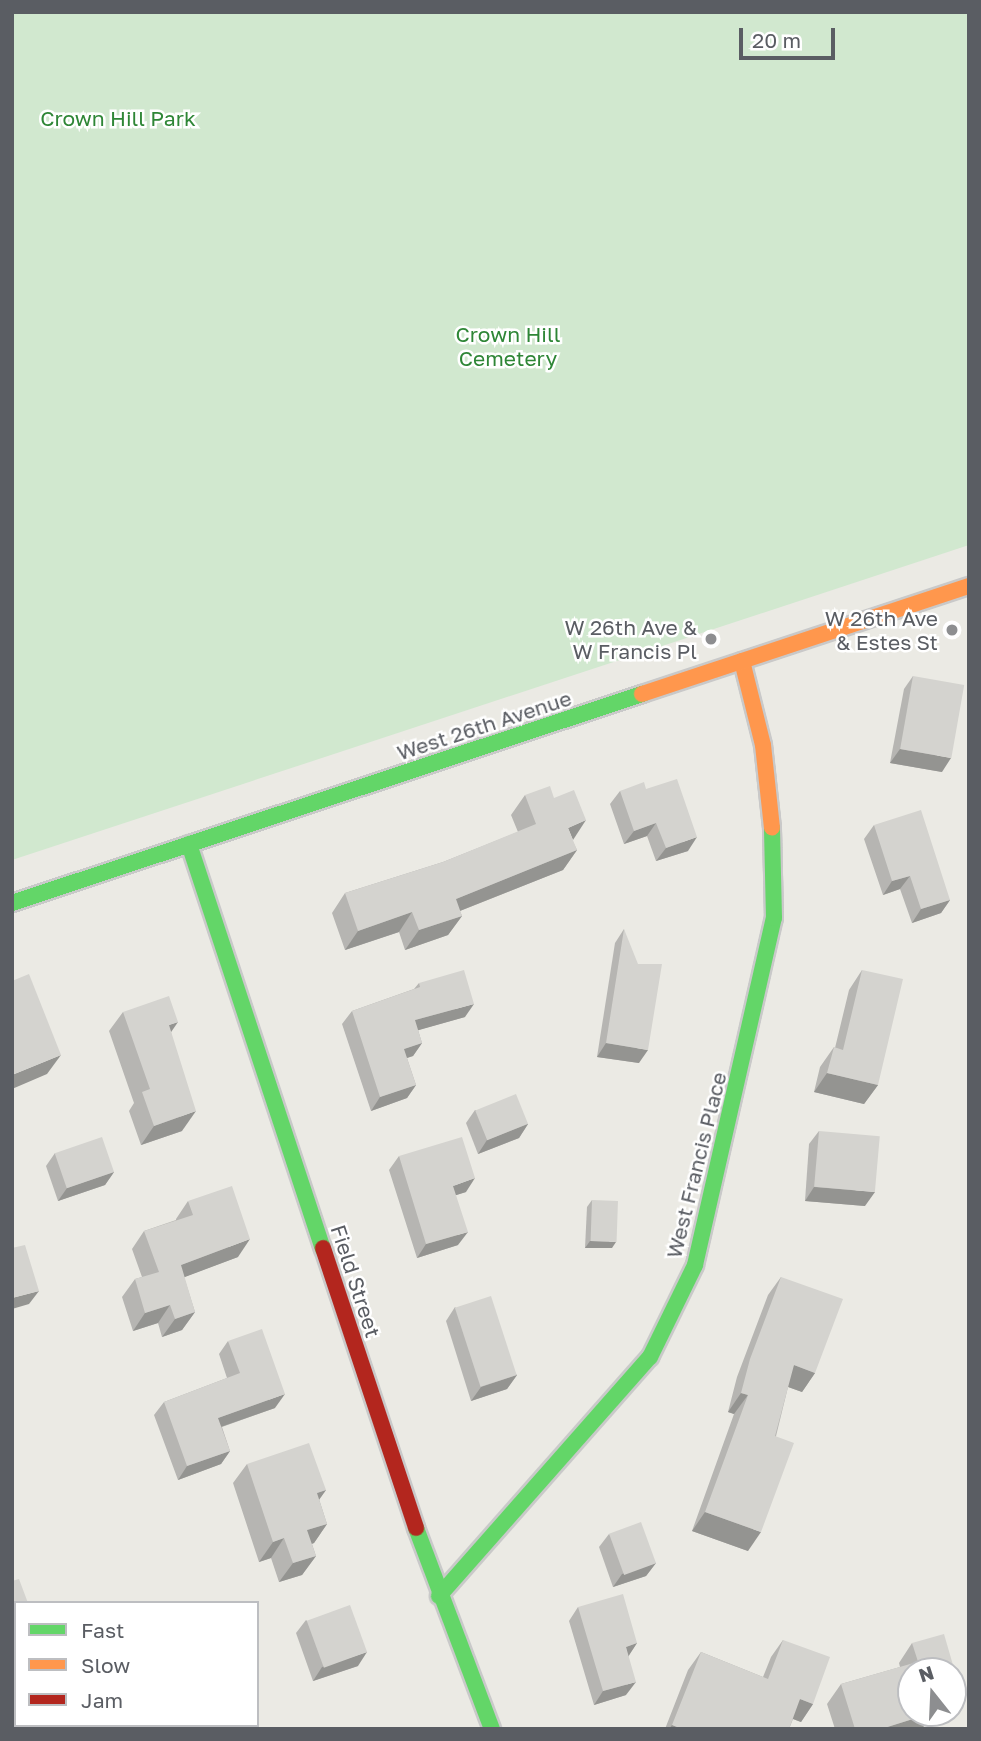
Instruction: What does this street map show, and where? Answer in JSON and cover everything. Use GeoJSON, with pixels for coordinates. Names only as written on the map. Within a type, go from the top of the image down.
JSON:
{"type":"FeatureCollection","features":[{"type":"Feature","properties":{"kind":"street","name":"West 26th Avenue"},"geometry":{"type":"LineString","coordinates":[[12,903],[969,586]]}},
{"type":"Feature","properties":{"kind":"street","name":"West Francis Place"},"geometry":{"type":"LineString","coordinates":[[439,1596],[650,1357],[695,1265],[774,918],[772,808],[763,745],[742,661]]}},
{"type":"Feature","properties":{"kind":"street","name":"Field Street"},"geometry":{"type":"LineString","coordinates":[[188,844],[439,1596],[492,1729]]}},
{"type":"Feature","properties":{"kind":"green space","name":"Crown Hill Cemetery"},"geometry":{"type":"Polygon","coordinates":[[[12,12],[969,12],[969,545],[12,860],[12,12]]]}},
{"type":"Feature","properties":{"kind":"building"},"geometry":{"type":"Polygon","coordinates":[[[913,676],[964,685],[951,758],[900,749],[913,676]]]}},
{"type":"Feature","properties":{"kind":"building"},"geometry":{"type":"Polygon","coordinates":[[[677,779],[697,837],[666,848],[656,823],[634,831],[620,791],[644,782],[646,789],[677,779]]]}},
{"type":"Feature","properties":{"kind":"building"},"geometry":{"type":"Polygon","coordinates":[[[550,786],[554,798],[574,790],[586,820],[568,828],[577,850],[456,899],[462,916],[419,930],[412,912],[358,931],[345,893],[443,862],[536,824],[525,795],[550,786]]]}},
{"type":"Feature","properties":{"kind":"building"},"geometry":{"type":"Polygon","coordinates":[[[921,810],[950,900],[921,909],[910,876],[892,881],[874,825],[921,810]]]}},
{"type":"Feature","properties":{"kind":"building"},"geometry":{"type":"Polygon","coordinates":[[[624,929],[638,964],[662,964],[648,1050],[606,1043],[624,929]]]}},
{"type":"Feature","properties":{"kind":"building"},"geometry":{"type":"Polygon","coordinates":[[[464,970],[474,1004],[415,1020],[422,1043],[404,1049],[416,1085],[380,1097],[352,1011],[420,987],[419,983],[464,970]]]}},
{"type":"Feature","properties":{"kind":"building"},"geometry":{"type":"Polygon","coordinates":[[[862,970],[903,979],[878,1085],[827,1073],[834,1047],[843,1050],[862,970]]]}},
{"type":"Feature","properties":{"kind":"building"},"geometry":{"type":"Polygon","coordinates":[[[29,974],[61,1055],[12,1075],[12,981],[29,974]]]}},
{"type":"Feature","properties":{"kind":"building"},"geometry":{"type":"Polygon","coordinates":[[[169,996],[178,1022],[169,1025],[196,1111],[154,1126],[142,1092],[150,1089],[123,1012],[169,996]]]}},
{"type":"Feature","properties":{"kind":"building"},"geometry":{"type":"Polygon","coordinates":[[[516,1094],[528,1124],[487,1140],[475,1110],[516,1094]]]}},
{"type":"Feature","properties":{"kind":"building"},"geometry":{"type":"Polygon","coordinates":[[[819,1131],[880,1136],[875,1192],[814,1187],[819,1131]]]}},
{"type":"Feature","properties":{"kind":"building"},"geometry":{"type":"Polygon","coordinates":[[[102,1137],[114,1172],[67,1188],[55,1153],[102,1137]]]}},
{"type":"Feature","properties":{"kind":"building"},"geometry":{"type":"Polygon","coordinates":[[[462,1137],[475,1178],[453,1186],[468,1232],[426,1244],[399,1156],[462,1137]]]}},
{"type":"Feature","properties":{"kind":"building"},"geometry":{"type":"Polygon","coordinates":[[[232,1186],[250,1239],[181,1265],[195,1312],[175,1319],[170,1305],[145,1313],[135,1279],[159,1272],[144,1231],[193,1215],[188,1201],[232,1186]]]}},
{"type":"Feature","properties":{"kind":"building"},"geometry":{"type":"Polygon","coordinates":[[[592,1200],[618,1201],[617,1242],[591,1241],[592,1200]]]}},
{"type":"Feature","properties":{"kind":"building"},"geometry":{"type":"Polygon","coordinates":[[[25,1245],[39,1291],[12,1298],[12,1248],[25,1245]]]}},
{"type":"Feature","properties":{"kind":"building"},"geometry":{"type":"Polygon","coordinates":[[[781,1277],[843,1299],[815,1373],[794,1365],[775,1436],[794,1443],[761,1532],[705,1512],[748,1395],[741,1393],[750,1359],[781,1277]]]}},
{"type":"Feature","properties":{"kind":"building"},"geometry":{"type":"Polygon","coordinates":[[[491,1296],[517,1375],[481,1387],[455,1308],[491,1296]]]}},
{"type":"Feature","properties":{"kind":"building"},"geometry":{"type":"Polygon","coordinates":[[[262,1329],[285,1394],[218,1418],[230,1451],[187,1466],[164,1402],[240,1373],[228,1341],[262,1329]]]}},
{"type":"Feature","properties":{"kind":"building"},"geometry":{"type":"Polygon","coordinates":[[[309,1443],[326,1490],[317,1493],[327,1524],[307,1530],[316,1556],[293,1563],[284,1538],[273,1542],[247,1464],[309,1443]]]}},
{"type":"Feature","properties":{"kind":"building"},"geometry":{"type":"Polygon","coordinates":[[[641,1522],[656,1563],[624,1575],[609,1534],[641,1522]]]}},
{"type":"Feature","properties":{"kind":"building"},"geometry":{"type":"Polygon","coordinates":[[[19,1579],[27,1601],[14,1601],[12,1647],[12,1581],[19,1579]]]}},
{"type":"Feature","properties":{"kind":"building"},"geometry":{"type":"Polygon","coordinates":[[[623,1594],[637,1643],[626,1647],[636,1682],[603,1691],[578,1607],[623,1594]]]}},
{"type":"Feature","properties":{"kind":"building"},"geometry":{"type":"Polygon","coordinates":[[[350,1605],[367,1652],[324,1668],[307,1621],[350,1605]]]}},
{"type":"Feature","properties":{"kind":"building"},"geometry":{"type":"Polygon","coordinates":[[[944,1634],[951,1657],[916,1657],[912,1643],[944,1634]]]}},
{"type":"Feature","properties":{"kind":"building"},"geometry":{"type":"Polygon","coordinates":[[[783,1640],[830,1657],[813,1704],[800,1699],[789,1729],[682,1729],[672,1725],[701,1652],[768,1679],[783,1640]]]}},
{"type":"Feature","properties":{"kind":"building"},"geometry":{"type":"Polygon","coordinates":[[[897,1668],[897,1724],[881,1729],[855,1729],[841,1684],[897,1668]]]}},
{"type":"Feature","properties":{"kind":"building"},"geometry":{"type":"Polygon","coordinates":[[[12,1721],[14,1727],[54,1729],[12,1729],[12,1721]]]}},
{"type":"Feature","properties":{"kind":"traffic: fast"},"geometry":{"type":"LineString","coordinates":[[12,903],[642,694]]}},
{"type":"Feature","properties":{"kind":"traffic: fast"},"geometry":{"type":"LineString","coordinates":[[439,1596],[650,1357],[695,1265],[774,918],[772,828]]}},
{"type":"Feature","properties":{"kind":"traffic: fast"},"geometry":{"type":"LineString","coordinates":[[189,844],[323,1248]]}},
{"type":"Feature","properties":{"kind":"traffic: fast"},"geometry":{"type":"LineString","coordinates":[[416,1528],[492,1729]]}},
{"type":"Feature","properties":{"kind":"traffic: slow"},"geometry":{"type":"LineString","coordinates":[[642,694],[969,586]]}},
{"type":"Feature","properties":{"kind":"traffic: slow"},"geometry":{"type":"LineString","coordinates":[[742,661],[763,745],[772,828]]}},
{"type":"Feature","properties":{"kind":"traffic: jam"},"geometry":{"type":"LineString","coordinates":[[323,1248],[416,1528]]}},
{"type":"Feature","properties":{"kind":"place","name":"W 26th Ave & Estes St"},"geometry":{"type":"Point","coordinates":[952,630]}},
{"type":"Feature","properties":{"kind":"place","name":"W 26th Ave & W Francis Pl"},"geometry":{"type":"Point","coordinates":[711,639]}},
{"type":"Feature","properties":{"kind":"park label","name":"Crown Hill Park"},"geometry":{"type":"Point","coordinates":[118,118]}}]}
